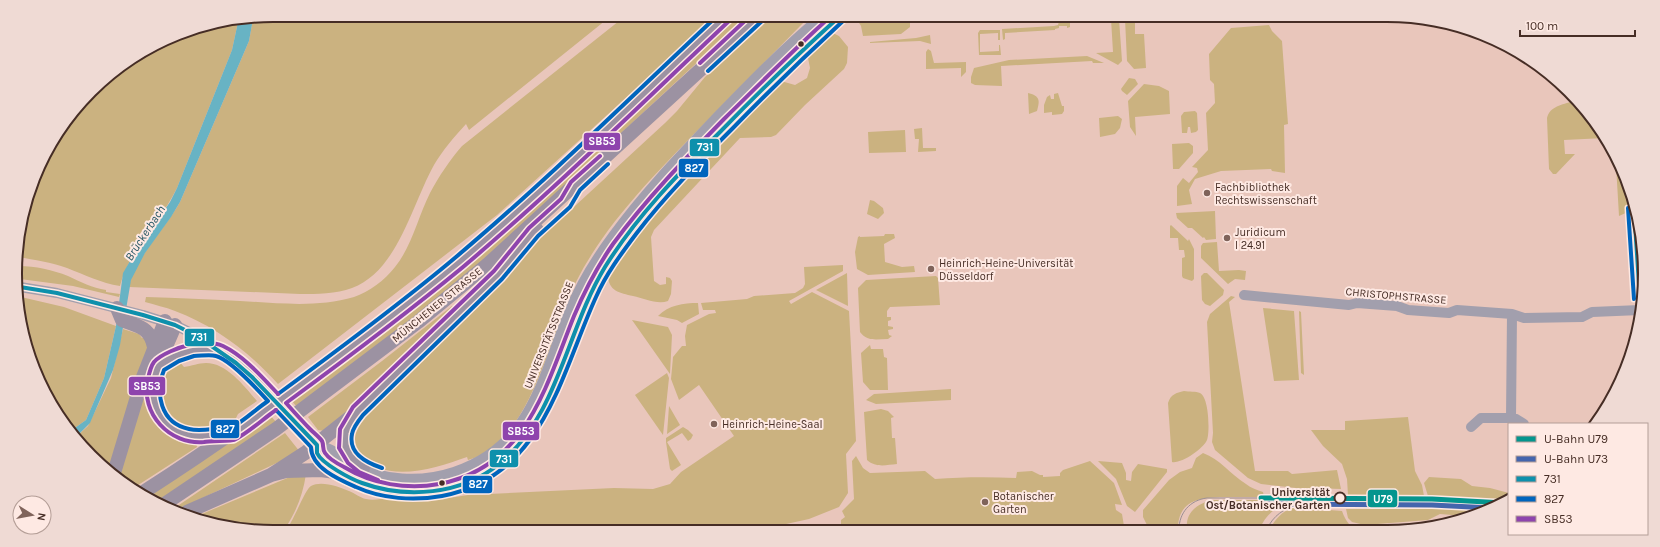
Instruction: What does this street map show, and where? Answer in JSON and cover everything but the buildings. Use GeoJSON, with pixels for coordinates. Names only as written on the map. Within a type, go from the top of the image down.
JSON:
{"type":"FeatureCollection","features":[{"type":"Feature","properties":{"kind":"highway","name":"MÜNCHENER STRASSE"},"geometry":{"type":"LineString","coordinates":[[146,490],[231,435],[408,303],[459,262],[516,212],[720,22]]}},
{"type":"Feature","properties":{"kind":"highway","name":"MÜNCHENER STRASSE"},"geometry":{"type":"LineString","coordinates":[[168,502],[276,429],[418,322],[487,265],[753,22]]}},
{"type":"Feature","properties":{"kind":"highway"},"geometry":{"type":"LineString","coordinates":[[271,475],[317,445],[358,411],[498,275],[534,232],[566,203],[575,186]]}},
{"type":"Feature","properties":{"kind":"highway"},"geometry":{"type":"LineString","coordinates":[[117,308],[122,320],[142,321],[150,335],[154,348]]}},
{"type":"Feature","properties":{"kind":"highway"},"geometry":{"type":"LineString","coordinates":[[170,323],[153,391],[157,409],[162,419],[167,425],[180,432],[193,436],[220,433],[231,435]]}},
{"type":"Feature","properties":{"kind":"highway"},"geometry":{"type":"LineString","coordinates":[[115,469],[138,392],[154,348],[170,323]]}},
{"type":"Feature","properties":{"kind":"highway"},"geometry":{"type":"LineString","coordinates":[[159,366],[175,355],[189,350],[219,350]]}},
{"type":"Feature","properties":{"kind":"highway"},"geometry":{"type":"LineString","coordinates":[[358,411],[348,427],[345,446],[349,454],[363,468]]}},
{"type":"Feature","properties":{"kind":"highway"},"geometry":{"type":"LineString","coordinates":[[190,511],[271,475],[286,471],[321,470],[342,474]]}},
{"type":"Feature","properties":{"kind":"street","name":"UNIVERSITÄTSSTRASSE"},"geometry":{"type":"LineString","coordinates":[[142,321],[170,323],[197,336],[219,350],[252,377],[317,445],[326,446],[346,460],[363,468],[386,476],[419,479],[440,476],[466,468],[495,450],[511,436],[526,416],[534,403],[563,327],[583,282],[614,234],[686,149],[737,96],[816,22]]}},
{"type":"Feature","properties":{"kind":"street","name":"UNIVERSITÄTSSTRASSE"},"geometry":{"type":"LineString","coordinates":[[317,445],[317,452],[321,457],[342,474],[362,483],[401,492],[436,491],[454,487],[487,472],[508,455],[527,436],[542,413],[589,296],[606,266],[638,221],[695,156],[834,22]]}},
{"type":"Feature","properties":{"kind":"street"},"geometry":{"type":"LineString","coordinates":[[23,288],[83,299],[117,308]]}},
{"type":"Feature","properties":{"kind":"street","name":"CHRISTOPHSTRASSE"},"geometry":{"type":"LineString","coordinates":[[1244,295],[1349,305],[1357,303],[1397,306],[1405,309],[1429,312],[1449,313],[1457,310],[1512,314],[1524,318],[1582,317],[1592,312],[1635,310]]}},
{"type":"Feature","properties":{"kind":"street"},"geometry":{"type":"LineString","coordinates":[[1511,418],[1512,314]]}},
{"type":"Feature","properties":{"kind":"street"},"geometry":{"type":"LineString","coordinates":[[1471,427],[1481,418],[1511,418],[1522,423]]}},
{"type":"Feature","properties":{"kind":"shaded area"},"geometry":{"type":"Polygon","coordinates":[[[274,22],[604,22],[469,130],[466,124],[434,165],[411,217],[392,252],[381,267],[368,279],[352,288],[333,293],[300,294],[129,287],[137,266],[180,202],[249,41],[252,23],[274,22]]]}},
{"type":"Feature","properties":{"kind":"shaded area"},"geometry":{"type":"Polygon","coordinates":[[[618,22],[709,22],[497,215],[278,384],[255,361],[218,332],[190,317],[145,302],[146,297],[311,304],[326,303],[360,295],[376,285],[395,267],[401,259],[437,180],[462,146],[618,22]]]}},
{"type":"Feature","properties":{"kind":"shaded area"},"geometry":{"type":"Polygon","coordinates":[[[727,22],[741,22],[492,253],[410,322],[297,407],[291,400],[415,306],[727,22]]]}},
{"type":"Feature","properties":{"kind":"shaded area"},"geometry":{"type":"Polygon","coordinates":[[[766,22],[804,22],[649,181],[601,240],[576,282],[566,304],[536,384],[523,410],[508,432],[490,449],[468,460],[467,457],[439,466],[410,472],[381,469],[368,463],[353,447],[351,432],[353,425],[539,234],[554,221],[563,217],[665,123],[705,77],[766,22]]]}},
{"type":"Feature","properties":{"kind":"shaded area"},"geometry":{"type":"Polygon","coordinates":[[[858,22],[910,22],[910,27],[901,34],[863,36],[858,22]]]}},
{"type":"Feature","properties":{"kind":"shaded area"},"geometry":{"type":"Polygon","coordinates":[[[1059,22],[1070,22],[1070,27],[1067,28],[1067,26],[1059,26],[1059,28],[1055,30],[1005,33],[1005,39],[1003,40],[1002,29],[1058,25],[1059,22]]]}},
{"type":"Feature","properties":{"kind":"shaded area"},"geometry":{"type":"Polygon","coordinates":[[[1111,22],[1119,22],[1122,61],[1118,65],[1096,53],[1113,52],[1111,22]]]}},
{"type":"Feature","properties":{"kind":"shaded area"},"geometry":{"type":"Polygon","coordinates":[[[1125,22],[1135,22],[1135,34],[1144,34],[1146,68],[1134,69],[1127,61],[1125,22]]]}},
{"type":"Feature","properties":{"kind":"shaded area"},"geometry":{"type":"Polygon","coordinates":[[[237,25],[232,50],[177,188],[130,261],[120,286],[100,281],[67,268],[43,261],[23,258],[27,224],[41,177],[64,134],[74,120],[108,84],[134,64],[177,41],[193,35],[237,25]]]}},
{"type":"Feature","properties":{"kind":"shaded area"},"geometry":{"type":"Polygon","coordinates":[[[1269,25],[1272,31],[1282,41],[1288,124],[1284,125],[1285,173],[1272,171],[1271,169],[1221,171],[1195,179],[1189,190],[1192,204],[1177,206],[1177,186],[1183,178],[1189,183],[1198,172],[1197,168],[1192,167],[1208,150],[1206,113],[1215,103],[1214,84],[1210,80],[1209,54],[1231,28],[1269,25]]]}},
{"type":"Feature","properties":{"kind":"shaded area"},"geometry":{"type":"Polygon","coordinates":[[[980,30],[1000,30],[1000,40],[998,40],[998,33],[980,34],[980,52],[999,51],[1000,45],[1001,55],[979,55],[978,33],[980,30]]]}},
{"type":"Feature","properties":{"kind":"shaded area"},"geometry":{"type":"Polygon","coordinates":[[[833,33],[839,36],[848,47],[847,63],[844,69],[805,105],[776,135],[771,137],[740,138],[654,230],[651,237],[654,281],[660,285],[666,284],[666,277],[670,278],[672,281],[671,294],[668,301],[650,301],[624,294],[612,288],[610,285],[608,272],[612,265],[662,203],[712,147],[781,81],[795,85],[807,78],[810,68],[808,58],[833,33]]]}},
{"type":"Feature","properties":{"kind":"shaded area"},"geometry":{"type":"Polygon","coordinates":[[[930,35],[931,44],[920,41],[870,43],[916,38],[930,35]]]}},
{"type":"Feature","properties":{"kind":"shaded area"},"geometry":{"type":"Polygon","coordinates":[[[928,49],[931,51],[934,63],[966,62],[966,72],[961,77],[961,68],[926,69],[926,52],[928,49]]]}},
{"type":"Feature","properties":{"kind":"shaded area"},"geometry":{"type":"Polygon","coordinates":[[[1087,56],[1104,63],[1093,63],[1092,61],[1001,66],[1002,86],[975,85],[971,83],[974,68],[1009,60],[1087,56]]]}},
{"type":"Feature","properties":{"kind":"shaded area"},"geometry":{"type":"Polygon","coordinates":[[[1129,78],[1135,79],[1138,84],[1127,95],[1121,89],[1129,78]]]}},
{"type":"Feature","properties":{"kind":"shaded area"},"geometry":{"type":"Polygon","coordinates":[[[1144,84],[1159,86],[1169,91],[1170,114],[1135,117],[1136,136],[1130,127],[1128,101],[1144,84]]]}},
{"type":"Feature","properties":{"kind":"shaded area"},"geometry":{"type":"Polygon","coordinates":[[[1028,93],[1037,97],[1039,101],[1037,111],[1029,114],[1028,93]]]}},
{"type":"Feature","properties":{"kind":"shaded area"},"geometry":{"type":"Polygon","coordinates":[[[1058,93],[1062,106],[1064,106],[1064,111],[1062,114],[1052,115],[1052,112],[1044,113],[1044,105],[1047,97],[1050,95],[1051,99],[1054,99],[1054,94],[1058,93]]]}},
{"type":"Feature","properties":{"kind":"shaded area"},"geometry":{"type":"Polygon","coordinates":[[[1570,102],[1586,120],[1598,138],[1564,140],[1565,154],[1575,154],[1556,174],[1553,174],[1549,169],[1547,118],[1554,108],[1570,102]]]}},
{"type":"Feature","properties":{"kind":"shaded area"},"geometry":{"type":"Polygon","coordinates":[[[1195,111],[1197,113],[1198,130],[1191,133],[1190,127],[1188,127],[1187,133],[1182,133],[1181,116],[1184,112],[1195,111]]]}},
{"type":"Feature","properties":{"kind":"shaded area"},"geometry":{"type":"Polygon","coordinates":[[[1118,116],[1122,119],[1120,128],[1115,134],[1100,137],[1099,118],[1118,116]]]}},
{"type":"Feature","properties":{"kind":"shaded area"},"geometry":{"type":"Polygon","coordinates":[[[922,128],[923,148],[936,148],[936,151],[918,152],[919,139],[915,139],[914,129],[922,128]]]}},
{"type":"Feature","properties":{"kind":"shaded area"},"geometry":{"type":"Polygon","coordinates":[[[905,130],[906,152],[869,153],[868,132],[905,130]]]}},
{"type":"Feature","properties":{"kind":"shaded area"},"geometry":{"type":"Polygon","coordinates":[[[1189,143],[1193,146],[1193,153],[1179,169],[1173,169],[1172,144],[1189,143]]]}},
{"type":"Feature","properties":{"kind":"shaded area"},"geometry":{"type":"Polygon","coordinates":[[[1616,171],[1625,193],[1628,212],[1619,216],[1616,171]]]}},
{"type":"Feature","properties":{"kind":"shaded area"},"geometry":{"type":"Polygon","coordinates":[[[870,200],[874,201],[883,208],[884,213],[878,219],[867,214],[870,200]]]}},
{"type":"Feature","properties":{"kind":"shaded area"},"geometry":{"type":"Polygon","coordinates":[[[1215,211],[1216,239],[1206,240],[1192,228],[1188,228],[1177,218],[1176,213],[1215,211]]]}},
{"type":"Feature","properties":{"kind":"shaded area"},"geometry":{"type":"Polygon","coordinates":[[[1171,225],[1188,241],[1189,239],[1194,249],[1194,279],[1192,281],[1183,278],[1182,276],[1182,258],[1185,257],[1184,250],[1179,250],[1178,238],[1170,238],[1171,225]]]}},
{"type":"Feature","properties":{"kind":"shaded area"},"geometry":{"type":"Polygon","coordinates":[[[885,234],[894,234],[895,238],[884,244],[885,262],[902,267],[914,266],[915,272],[868,275],[857,269],[855,252],[858,237],[884,236],[885,234]]]}},
{"type":"Feature","properties":{"kind":"shaded area"},"geometry":{"type":"Polygon","coordinates":[[[1217,242],[1219,271],[1246,271],[1245,280],[1235,279],[1228,284],[1201,258],[1201,246],[1203,243],[1217,242]]]}},
{"type":"Feature","properties":{"kind":"shaded area"},"geometry":{"type":"Polygon","coordinates":[[[843,265],[843,271],[789,301],[791,304],[812,292],[849,311],[856,441],[846,454],[848,493],[839,507],[809,519],[782,525],[289,525],[309,488],[315,484],[325,484],[341,488],[362,498],[372,500],[392,498],[430,500],[468,495],[614,488],[653,489],[670,484],[681,472],[734,436],[699,385],[679,400],[671,379],[673,357],[682,346],[686,346],[685,336],[687,325],[709,314],[716,313],[715,310],[703,310],[701,303],[747,299],[754,296],[795,293],[803,288],[805,284],[804,267],[843,265]]]}},
{"type":"Feature","properties":{"kind":"shaded area"},"geometry":{"type":"Polygon","coordinates":[[[22,266],[50,270],[68,276],[82,283],[106,290],[106,292],[120,294],[119,297],[73,286],[22,279],[22,266]]]}},
{"type":"Feature","properties":{"kind":"shaded area"},"geometry":{"type":"Polygon","coordinates":[[[847,273],[848,306],[816,290],[847,273]]]}},
{"type":"Feature","properties":{"kind":"shaded area"},"geometry":{"type":"Polygon","coordinates":[[[1204,273],[1207,273],[1224,290],[1223,295],[1210,306],[1205,304],[1202,300],[1201,276],[1204,273]]]}},
{"type":"Feature","properties":{"kind":"shaded area"},"geometry":{"type":"Polygon","coordinates":[[[936,276],[938,278],[940,305],[890,307],[887,311],[887,317],[891,317],[891,320],[888,321],[888,326],[893,327],[893,329],[888,330],[889,335],[892,336],[888,339],[869,339],[860,332],[858,288],[866,280],[936,276]]]}},
{"type":"Feature","properties":{"kind":"shaded area"},"geometry":{"type":"Polygon","coordinates":[[[1231,296],[1235,297],[1229,302],[1255,471],[1288,471],[1292,474],[1337,470],[1341,489],[1313,488],[1313,490],[1261,484],[1248,478],[1215,450],[1212,442],[1213,433],[1207,322],[1210,314],[1231,296]]]}},
{"type":"Feature","properties":{"kind":"shaded area"},"geometry":{"type":"Polygon","coordinates":[[[23,298],[64,307],[116,326],[104,378],[86,420],[75,428],[64,413],[48,385],[35,354],[27,323],[23,298]]]}},
{"type":"Feature","properties":{"kind":"shaded area"},"geometry":{"type":"Polygon","coordinates":[[[698,303],[699,314],[682,323],[677,320],[658,316],[662,312],[676,305],[698,303]]]}},
{"type":"Feature","properties":{"kind":"shaded area"},"geometry":{"type":"Polygon","coordinates":[[[579,305],[574,324],[550,386],[533,422],[521,437],[494,462],[462,479],[445,484],[409,488],[391,487],[374,483],[350,472],[328,458],[332,455],[416,483],[505,447],[576,306],[579,305]]]}},
{"type":"Feature","properties":{"kind":"shaded area"},"geometry":{"type":"Polygon","coordinates":[[[452,306],[455,308],[333,428],[325,431],[318,430],[308,417],[452,306]]]}},
{"type":"Feature","properties":{"kind":"shaded area"},"geometry":{"type":"Polygon","coordinates":[[[1263,308],[1294,311],[1299,380],[1274,381],[1263,308]]]}},
{"type":"Feature","properties":{"kind":"shaded area"},"geometry":{"type":"Polygon","coordinates":[[[1299,311],[1301,312],[1304,375],[1301,373],[1299,311]]]}},
{"type":"Feature","properties":{"kind":"shaded area"},"geometry":{"type":"Polygon","coordinates":[[[632,320],[668,327],[672,335],[670,374],[632,320]]]}},
{"type":"Feature","properties":{"kind":"shaded area"},"geometry":{"type":"Polygon","coordinates":[[[123,329],[139,334],[142,338],[147,337],[147,350],[111,466],[80,434],[88,426],[111,378],[123,329]]]}},
{"type":"Feature","properties":{"kind":"shaded area"},"geometry":{"type":"Polygon","coordinates":[[[870,345],[871,349],[883,349],[884,357],[887,358],[888,390],[870,390],[863,382],[861,353],[870,345]]]}},
{"type":"Feature","properties":{"kind":"shaded area"},"geometry":{"type":"Polygon","coordinates":[[[179,361],[184,367],[206,363],[221,367],[234,376],[257,401],[238,414],[235,420],[225,425],[203,429],[182,425],[173,420],[166,411],[161,394],[164,378],[170,369],[179,361]]]}},
{"type":"Feature","properties":{"kind":"shaded area"},"geometry":{"type":"Polygon","coordinates":[[[667,373],[669,378],[663,435],[635,395],[667,373]]]}},
{"type":"Feature","properties":{"kind":"shaded area"},"geometry":{"type":"Polygon","coordinates":[[[145,387],[148,388],[148,399],[196,441],[197,447],[138,485],[119,472],[145,387]]]}},
{"type":"Feature","properties":{"kind":"shaded area"},"geometry":{"type":"Polygon","coordinates":[[[951,389],[951,400],[876,404],[866,400],[874,394],[951,389]]]}},
{"type":"Feature","properties":{"kind":"shaded area"},"geometry":{"type":"Polygon","coordinates":[[[1184,391],[1198,392],[1203,396],[1208,415],[1208,436],[1205,444],[1197,451],[1181,461],[1172,462],[1168,403],[1174,394],[1184,391]]]}},
{"type":"Feature","properties":{"kind":"shaded area"},"geometry":{"type":"Polygon","coordinates":[[[669,406],[680,425],[667,434],[669,406]]]}},
{"type":"Feature","properties":{"kind":"shaded area"},"geometry":{"type":"Polygon","coordinates":[[[881,409],[888,411],[894,417],[891,418],[892,438],[895,438],[897,464],[878,465],[870,463],[867,460],[864,412],[881,409]]]}},
{"type":"Feature","properties":{"kind":"shaded area"},"geometry":{"type":"Polygon","coordinates":[[[270,415],[276,422],[161,499],[152,493],[270,415]]]}},
{"type":"Feature","properties":{"kind":"shaded area"},"geometry":{"type":"Polygon","coordinates":[[[1408,417],[1415,471],[1422,485],[1424,496],[1348,495],[1347,479],[1342,464],[1323,446],[1311,430],[1345,430],[1345,421],[1408,417]]]}},
{"type":"Feature","properties":{"kind":"shaded area"},"geometry":{"type":"Polygon","coordinates":[[[683,427],[693,435],[691,439],[688,441],[682,433],[667,442],[681,465],[672,471],[670,469],[666,438],[683,427]]]}},
{"type":"Feature","properties":{"kind":"shaded area"},"geometry":{"type":"Polygon","coordinates":[[[285,433],[300,452],[182,508],[177,506],[285,433]]]}},
{"type":"Feature","properties":{"kind":"shaded area"},"geometry":{"type":"Polygon","coordinates":[[[1203,453],[1215,459],[1240,480],[1254,489],[1263,492],[1264,497],[1221,497],[1203,499],[1195,501],[1183,510],[1179,518],[1178,525],[1147,525],[1143,517],[1143,510],[1169,480],[1180,472],[1192,468],[1196,458],[1203,453]]]}},
{"type":"Feature","properties":{"kind":"shaded area","name":"Botanischer Garten"},"geometry":{"type":"Polygon","coordinates":[[[856,456],[863,468],[870,473],[925,471],[935,479],[976,477],[1016,478],[1017,472],[1032,471],[1043,475],[1043,477],[1060,476],[1060,473],[1063,470],[1090,461],[1114,483],[1122,505],[1115,504],[1116,510],[1122,514],[1124,525],[841,525],[841,520],[845,517],[842,511],[854,499],[852,461],[856,456]]]}},
{"type":"Feature","properties":{"kind":"shaded area"},"geometry":{"type":"Polygon","coordinates":[[[1098,461],[1122,463],[1126,473],[1126,480],[1131,481],[1132,472],[1138,464],[1167,469],[1167,472],[1135,512],[1127,506],[1116,479],[1098,461]]]}},
{"type":"Feature","properties":{"kind":"shaded area"},"geometry":{"type":"Polygon","coordinates":[[[297,474],[306,474],[299,502],[287,525],[241,523],[201,514],[297,474]]]}},
{"type":"Feature","properties":{"kind":"shaded area"},"geometry":{"type":"Polygon","coordinates":[[[1429,477],[1461,479],[1472,486],[1490,488],[1508,493],[1495,500],[1428,496],[1424,483],[1429,477]]]}},
{"type":"Feature","properties":{"kind":"shaded area"},"geometry":{"type":"Polygon","coordinates":[[[1289,500],[1289,502],[1271,512],[1262,525],[1187,525],[1190,513],[1202,503],[1207,501],[1289,500]]]}},
{"type":"Feature","properties":{"kind":"shaded area"},"geometry":{"type":"Polygon","coordinates":[[[1303,505],[1329,505],[1329,510],[1342,511],[1350,525],[1272,525],[1276,519],[1284,512],[1303,505]]]}},
{"type":"Feature","properties":{"kind":"shaded area"},"geometry":{"type":"Polygon","coordinates":[[[1432,505],[1479,507],[1455,515],[1440,514],[1428,520],[1365,525],[1352,522],[1348,518],[1346,509],[1425,509],[1432,505]]]}},
{"type":"Feature","properties":{"kind":"water"},"geometry":{"type":"Polygon","coordinates":[[[252,23],[249,41],[180,202],[145,253],[131,280],[120,345],[113,370],[90,423],[79,434],[75,428],[86,420],[104,378],[116,326],[123,273],[170,202],[177,188],[232,50],[237,25],[252,23]]]}},
{"type":"Feature","properties":{"kind":"tram line"},"geometry":{"type":"LineString","coordinates":[[1180,525],[1183,513],[1187,508],[1195,501],[1201,499],[1261,498]]}},
{"type":"Feature","properties":{"kind":"tram line"},"geometry":{"type":"LineString","coordinates":[[1270,525],[1280,513],[1288,508],[1306,504],[1384,503]]}},
{"type":"Feature","properties":{"kind":"metro line","name":"U79"},"geometry":{"type":"LineString","coordinates":[[1261,498],[1432,499],[1491,502]]}},
{"type":"Feature","properties":{"kind":"metro line","name":"U73"},"geometry":{"type":"LineString","coordinates":[[1261,504],[1432,505],[1479,507]]}},
{"type":"Feature","properties":{"kind":"transit line","name":"827"},"geometry":{"type":"LineString","coordinates":[[278,394],[346,344],[456,257],[588,139],[711,22]]}},
{"type":"Feature","properties":{"kind":"transit line","name":"SB53"},"geometry":{"type":"LineString","coordinates":[[728,22],[564,177],[463,267],[376,336],[286,403],[322,441],[324,452],[329,457],[366,478],[402,486],[427,486],[439,484],[469,475],[493,461],[513,442],[529,420],[542,396],[574,316],[587,288],[613,244],[666,180],[709,134],[825,22]]}},
{"type":"Feature","properties":{"kind":"transit line","name":"SB53"},"geometry":{"type":"LineString","coordinates":[[700,63],[744,22]]}},
{"type":"Feature","properties":{"kind":"transit line","name":"827"},"geometry":{"type":"LineString","coordinates":[[708,71],[761,22]]}},
{"type":"Feature","properties":{"kind":"transit line","name":"731"},"geometry":{"type":"LineString","coordinates":[[23,287],[57,293],[143,315],[175,325],[197,336],[236,363],[252,377],[317,445],[317,453],[320,457],[344,475],[362,483],[397,491],[415,492],[451,488],[468,482],[499,464],[519,444],[535,422],[549,397],[580,318],[605,267],[644,213],[674,179],[735,116],[834,22]]}},
{"type":"Feature","properties":{"kind":"transit line","name":"827"},"geometry":{"type":"LineString","coordinates":[[276,410],[311,447],[312,454],[321,467],[342,481],[376,494],[409,499],[442,496],[476,485],[504,468],[526,446],[543,419],[558,390],[583,327],[604,280],[636,234],[670,193],[695,167],[773,88],[842,22]]}},
{"type":"Feature","properties":{"kind":"transit line","name":"SB53"},"geometry":{"type":"LineString","coordinates":[[378,480],[359,472],[348,463],[339,448],[340,429],[353,407],[494,271],[529,228],[561,199],[571,182],[600,156]]}},
{"type":"Feature","properties":{"kind":"transit line","name":"827"},"geometry":{"type":"LineString","coordinates":[[382,468],[360,457],[353,447],[352,434],[360,419],[502,279],[538,236],[570,207],[580,190],[608,164]]}},
{"type":"Feature","properties":{"kind":"transit line","name":"827"},"geometry":{"type":"LineString","coordinates":[[1628,208],[1634,299]]}},
{"type":"Feature","properties":{"kind":"transit line","name":"SB53"},"geometry":{"type":"LineString","coordinates":[[276,410],[234,440],[192,442],[169,433],[160,425],[153,415],[147,392],[148,379],[151,368],[157,359],[176,349],[189,345],[211,343],[223,346],[238,355],[278,394]]}},
{"type":"Feature","properties":{"kind":"transit line","name":"827"},"geometry":{"type":"LineString","coordinates":[[211,355],[229,363],[268,401],[241,422],[229,429],[195,430],[179,426],[166,414],[162,406],[160,397],[161,379],[164,370],[179,361],[194,356],[211,355]]}},
{"type":"Feature","properties":{"kind":"place","name":"Fachbibliothek Rechtswissenschaft"},"geometry":{"type":"Point","coordinates":[1207,193]}},
{"type":"Feature","properties":{"kind":"place","name":"Juridicum I 24.91"},"geometry":{"type":"Point","coordinates":[1227,238]}},
{"type":"Feature","properties":{"kind":"place","name":"Heinrich-Heine-Universität Düsseldorf"},"geometry":{"type":"Point","coordinates":[931,269]}},
{"type":"Feature","properties":{"kind":"place","name":"Heinrich-Heine-Saal"},"geometry":{"type":"Point","coordinates":[714,424]}},
{"type":"Feature","properties":{"kind":"place","name":"Universität Ost/Botanischer Garten"},"geometry":{"type":"Point","coordinates":[1340,498]}},
{"type":"Feature","properties":{"kind":"place","name":"Botanischer Garten"},"geometry":{"type":"Point","coordinates":[985,502]}},
{"type":"Feature","properties":{"kind":"water label","name":"Brückerbach"},"geometry":{"type":"Point","coordinates":[145,233]}}]}
